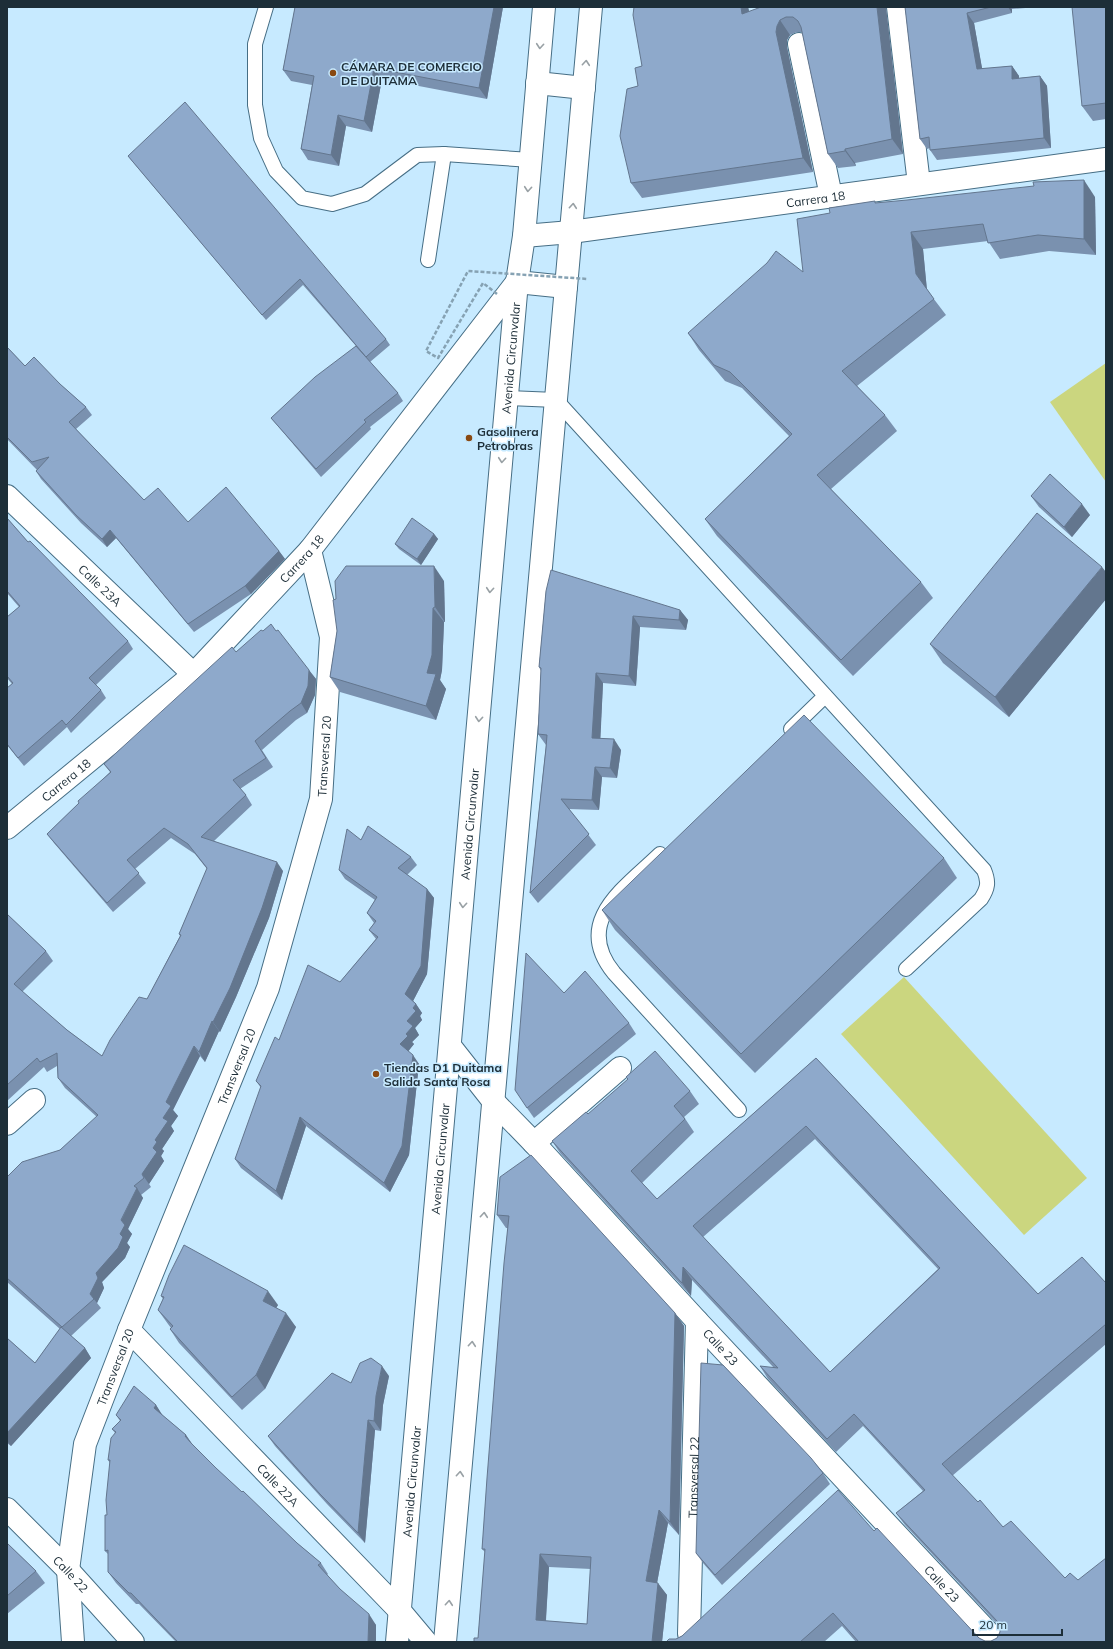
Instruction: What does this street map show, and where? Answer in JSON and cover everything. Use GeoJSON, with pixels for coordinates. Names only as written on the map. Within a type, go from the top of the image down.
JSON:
{"type":"FeatureCollection","features":[{"type":"Feature","properties":{"kind":"main road","name":"Avenida Circunvalar"},"geometry":{"type":"LineString","coordinates":[[397,1642],[517,282],[524,236],[544,7]]}},
{"type":"Feature","properties":{"kind":"main road"},"geometry":{"type":"LineString","coordinates":[[446,1642],[591,7]]}},
{"type":"Feature","properties":{"kind":"main road"},"geometry":{"type":"LineString","coordinates":[[898,7],[919,184]]}},
{"type":"Feature","properties":{"kind":"main road"},"geometry":{"type":"LineString","coordinates":[[799,44],[831,196]]}},
{"type":"Feature","properties":{"kind":"main road"},"geometry":{"type":"LineString","coordinates":[[537,84],[584,88]]}},
{"type":"Feature","properties":{"kind":"main road","name":"Carrera 18"},"geometry":{"type":"LineString","coordinates":[[524,236],[571,232],[1106,159]]}},
{"type":"Feature","properties":{"kind":"main road"},"geometry":{"type":"LineString","coordinates":[[517,282],[566,287]]}},
{"type":"Feature","properties":{"kind":"main road","name":"Carrera 18"},"geometry":{"type":"LineString","coordinates":[[7,828],[192,676],[310,550],[517,282]]}},
{"type":"Feature","properties":{"kind":"main road","name":"Calle 23A"},"geometry":{"type":"LineString","coordinates":[[7,496],[185,666],[192,676]]}},
{"type":"Feature","properties":{"kind":"main road","name":"Transversal 20"},"geometry":{"type":"LineString","coordinates":[[73,1642],[68,1570],[85,1444],[129,1330],[268,988],[321,799],[331,637],[310,550]]}},
{"type":"Feature","properties":{"kind":"main road","name":"Calle 23"},"geometry":{"type":"LineString","coordinates":[[450,1046],[494,1102],[534,1143],[697,1321],[996,1642]]}},
{"type":"Feature","properties":{"kind":"main road"},"geometry":{"type":"LineString","coordinates":[[534,1143],[620,1068]]}},
{"type":"Feature","properties":{"kind":"main road"},"geometry":{"type":"LineString","coordinates":[[7,1124],[34,1100]]}},
{"type":"Feature","properties":{"kind":"main road","name":"Transversal 22"},"geometry":{"type":"LineString","coordinates":[[684,1638],[697,1321]]}},
{"type":"Feature","properties":{"kind":"main road","name":"Calle 22A"},"geometry":{"type":"LineString","coordinates":[[129,1330],[400,1611],[426,1642]]}},
{"type":"Feature","properties":{"kind":"main road"},"geometry":{"type":"LineString","coordinates":[[832,1499],[849,1483]]}},
{"type":"Feature","properties":{"kind":"main road","name":"Calle 22"},"geometry":{"type":"LineString","coordinates":[[7,1509],[68,1570],[133,1642]]}},
{"type":"Feature","properties":{"kind":"main road"},"geometry":{"type":"LineString","coordinates":[[684,1638],[712,1612]]}},
{"type":"Feature","properties":{"kind":"lane"},"geometry":{"type":"LineString","coordinates":[[266,7],[255,44],[255,105],[261,138],[276,171],[302,198],[332,204],[365,194],[417,155],[444,154],[531,160]]}},
{"type":"Feature","properties":{"kind":"lane"},"geometry":{"type":"LineString","coordinates":[[428,260],[444,154]]}},
{"type":"Feature","properties":{"kind":"lane"},"geometry":{"type":"LineString","coordinates":[[507,398],[556,400],[984,870],[987,877],[987,890],[981,899],[906,969]]}},
{"type":"Feature","properties":{"kind":"lane"},"geometry":{"type":"LineString","coordinates":[[780,740],[825,696]]}},
{"type":"Feature","properties":{"kind":"lane"},"geometry":{"type":"LineString","coordinates":[[671,843],[610,902],[603,912],[599,924],[598,938],[600,951],[614,973],[739,1110]]}},
{"type":"Feature","properties":{"kind":"path"},"geometry":{"type":"LineString","coordinates":[[497,294],[483,283],[438,358],[426,351],[468,271],[588,279]]}},
{"type":"Feature","properties":{"kind":"green space"},"geometry":{"type":"Polygon","coordinates":[[[1106,363],[1106,482],[1050,402],[1106,363]]]}},
{"type":"Feature","properties":{"kind":"green space"},"geometry":{"type":"Polygon","coordinates":[[[904,977],[1087,1178],[1024,1235],[841,1034],[904,977]]]}},
{"type":"Feature","properties":{"kind":"building"},"geometry":{"type":"Polygon","coordinates":[[[295,7],[494,7],[479,88],[374,68],[364,121],[338,115],[331,155],[301,149],[314,76],[283,70],[295,7]]]}},
{"type":"Feature","properties":{"kind":"building"},"geometry":{"type":"Polygon","coordinates":[[[634,7],[741,7],[742,14],[761,7],[877,7],[892,139],[828,154],[801,27],[798,21],[793,17],[786,17],[780,20],[776,32],[803,158],[631,183],[620,136],[627,89],[638,86],[635,68],[642,66],[633,15],[634,7]]]}},
{"type":"Feature","properties":{"kind":"building"},"geometry":{"type":"Polygon","coordinates":[[[905,7],[991,7],[967,13],[977,69],[1012,66],[1012,79],[1040,76],[1044,138],[930,150],[929,137],[920,139],[905,7]]]}},
{"type":"Feature","properties":{"kind":"building"},"geometry":{"type":"Polygon","coordinates":[[[1072,7],[1106,7],[1106,103],[1082,106],[1072,7]]]}},
{"type":"Feature","properties":{"kind":"building"},"geometry":{"type":"Polygon","coordinates":[[[185,102],[386,339],[366,357],[300,279],[262,315],[128,156],[185,102]]]}},
{"type":"Feature","properties":{"kind":"building"},"geometry":{"type":"Polygon","coordinates":[[[1084,180],[1084,239],[1038,235],[988,243],[983,224],[911,232],[916,274],[934,299],[842,371],[885,415],[817,475],[921,582],[841,660],[705,519],[792,434],[730,372],[714,365],[688,333],[767,263],[776,251],[803,272],[797,219],[830,213],[829,208],[875,201],[875,203],[907,200],[1034,186],[1033,182],[1084,180]]]}},
{"type":"Feature","properties":{"kind":"building"},"geometry":{"type":"Polygon","coordinates":[[[356,346],[398,393],[364,420],[366,422],[316,469],[271,418],[315,377],[356,346]]]}},
{"type":"Feature","properties":{"kind":"building"},"geometry":{"type":"Polygon","coordinates":[[[7,347],[25,366],[34,357],[60,384],[86,407],[69,422],[144,500],[158,488],[188,522],[226,487],[279,551],[245,586],[188,624],[110,530],[102,539],[76,515],[36,471],[49,457],[32,462],[7,437],[7,347]]]}},
{"type":"Feature","properties":{"kind":"building"},"geometry":{"type":"Polygon","coordinates":[[[1050,474],[1082,504],[1064,527],[1031,496],[1050,474]]]}},
{"type":"Feature","properties":{"kind":"building"},"geometry":{"type":"Polygon","coordinates":[[[1037,513],[1102,567],[995,697],[930,644],[1037,513]]]}},
{"type":"Feature","properties":{"kind":"building"},"geometry":{"type":"Polygon","coordinates":[[[7,518],[28,542],[30,541],[128,641],[89,678],[101,690],[66,725],[62,720],[18,758],[7,744],[7,688],[13,683],[7,676],[7,617],[20,606],[7,591],[7,518]]]}},
{"type":"Feature","properties":{"kind":"building"},"geometry":{"type":"Polygon","coordinates":[[[412,518],[434,534],[417,559],[395,544],[412,518]]]}},
{"type":"Feature","properties":{"kind":"building"},"geometry":{"type":"Polygon","coordinates":[[[346,566],[434,566],[435,607],[433,608],[432,655],[427,673],[436,674],[426,706],[330,677],[337,631],[333,600],[336,599],[335,581],[346,566]]]}},
{"type":"Feature","properties":{"kind":"building"},"geometry":{"type":"Polygon","coordinates":[[[551,570],[680,610],[679,620],[633,616],[629,676],[596,673],[592,738],[614,739],[610,768],[595,767],[592,800],[561,799],[589,834],[530,893],[547,735],[538,734],[541,668],[539,667],[546,591],[551,570]]]}},
{"type":"Feature","properties":{"kind":"building"},"geometry":{"type":"Polygon","coordinates":[[[271,624],[276,631],[278,630],[309,670],[308,686],[301,703],[255,741],[266,758],[233,780],[246,795],[201,837],[277,862],[262,908],[230,988],[213,1022],[212,1021],[199,1052],[194,1046],[166,1102],[171,1106],[163,1118],[168,1121],[155,1140],[157,1142],[153,1148],[157,1152],[142,1174],[144,1178],[134,1186],[137,1188],[121,1220],[125,1225],[120,1234],[123,1237],[118,1248],[96,1273],[98,1278],[90,1294],[94,1299],[62,1327],[7,1278],[7,1177],[22,1162],[60,1150],[98,1115],[58,1078],[57,1053],[40,1062],[37,1058],[7,1085],[7,914],[46,951],[14,984],[67,1030],[102,1056],[110,1040],[139,997],[147,999],[181,935],[179,934],[207,868],[188,844],[164,828],[127,860],[139,873],[107,903],[47,834],[79,803],[78,801],[111,772],[104,764],[232,647],[236,652],[261,630],[263,631],[271,624]]]}},
{"type":"Feature","properties":{"kind":"building"},"geometry":{"type":"Polygon","coordinates":[[[804,715],[944,858],[741,1054],[602,910],[804,715]]]}},
{"type":"Feature","properties":{"kind":"building"},"geometry":{"type":"Polygon","coordinates":[[[368,826],[411,857],[398,868],[427,889],[421,966],[405,994],[416,1004],[413,1008],[416,1011],[407,1021],[413,1026],[406,1034],[408,1036],[400,1044],[413,1055],[402,1146],[384,1183],[300,1117],[276,1191],[235,1159],[261,1086],[256,1081],[275,1037],[279,1040],[308,965],[340,982],[378,937],[369,930],[376,921],[367,913],[377,897],[339,870],[347,829],[361,840],[368,826]]]}},
{"type":"Feature","properties":{"kind":"building"},"geometry":{"type":"Polygon","coordinates":[[[526,953],[564,993],[585,971],[629,1023],[527,1108],[515,1090],[526,953]]]}},
{"type":"Feature","properties":{"kind":"building"},"geometry":{"type":"Polygon","coordinates":[[[655,1051],[690,1091],[674,1106],[685,1119],[631,1171],[657,1199],[816,1058],[1038,1294],[1082,1257],[1106,1283],[1106,1324],[942,1464],[978,1502],[980,1500],[1003,1527],[1011,1521],[1065,1578],[1070,1573],[1078,1580],[1106,1558],[1106,1642],[859,1642],[833,1613],[800,1642],[666,1642],[669,1639],[676,1639],[682,1636],[838,1490],[874,1531],[877,1528],[979,1638],[985,1641],[991,1641],[997,1638],[1000,1632],[1000,1626],[896,1513],[925,1490],[854,1414],[827,1439],[760,1366],[778,1368],[683,1267],[682,1283],[552,1141],[586,1112],[588,1114],[628,1079],[626,1077],[655,1051]],[[806,1126],[693,1226],[830,1372],[940,1268],[806,1126]]]}},
{"type":"Feature","properties":{"kind":"building"},"geometry":{"type":"Polygon","coordinates":[[[531,1155],[675,1313],[670,1522],[659,1510],[646,1581],[658,1583],[652,1642],[474,1642],[474,1638],[478,1638],[485,1549],[482,1549],[487,1478],[509,1216],[497,1215],[500,1177],[531,1155]],[[540,1554],[536,1620],[587,1624],[591,1557],[540,1554]]]}},
{"type":"Feature","properties":{"kind":"building"},"geometry":{"type":"Polygon","coordinates":[[[184,1245],[268,1291],[263,1301],[286,1313],[256,1375],[232,1397],[170,1329],[173,1326],[158,1310],[164,1297],[161,1296],[169,1275],[184,1245]]]}},
{"type":"Feature","properties":{"kind":"building"},"geometry":{"type":"Polygon","coordinates":[[[61,1327],[85,1348],[7,1433],[7,1338],[35,1363],[61,1327]]]}},
{"type":"Feature","properties":{"kind":"building"},"geometry":{"type":"Polygon","coordinates":[[[371,1358],[382,1366],[376,1396],[374,1421],[368,1420],[358,1533],[320,1494],[268,1436],[332,1373],[351,1383],[360,1363],[371,1358]]]}},
{"type":"Feature","properties":{"kind":"building"},"geometry":{"type":"Polygon","coordinates":[[[701,1363],[723,1365],[811,1458],[823,1473],[715,1575],[696,1553],[701,1363]]]}},
{"type":"Feature","properties":{"kind":"building"},"geometry":{"type":"Polygon","coordinates":[[[134,1386],[156,1405],[154,1408],[186,1435],[185,1436],[191,1443],[216,1468],[242,1492],[243,1491],[297,1543],[321,1563],[318,1565],[340,1589],[369,1614],[368,1642],[178,1642],[131,1593],[129,1593],[108,1572],[108,1550],[105,1551],[105,1515],[107,1515],[106,1500],[110,1460],[108,1460],[111,1438],[116,1432],[112,1429],[121,1420],[116,1415],[134,1386]]]}},
{"type":"Feature","properties":{"kind":"building"},"geometry":{"type":"Polygon","coordinates":[[[7,1543],[36,1571],[7,1596],[7,1543]]]}},
{"type":"Feature","properties":{"kind":"place","name":"CÁMARA DE COMERCIO DE DUITAMA"},"geometry":{"type":"Point","coordinates":[333,73]}},
{"type":"Feature","properties":{"kind":"place","name":"Gasolinera Petrobras"},"geometry":{"type":"Point","coordinates":[469,438]}},
{"type":"Feature","properties":{"kind":"place","name":"Tiendas D1 Duitama Salida Santa Rosa"},"geometry":{"type":"Point","coordinates":[376,1074]}}]}
